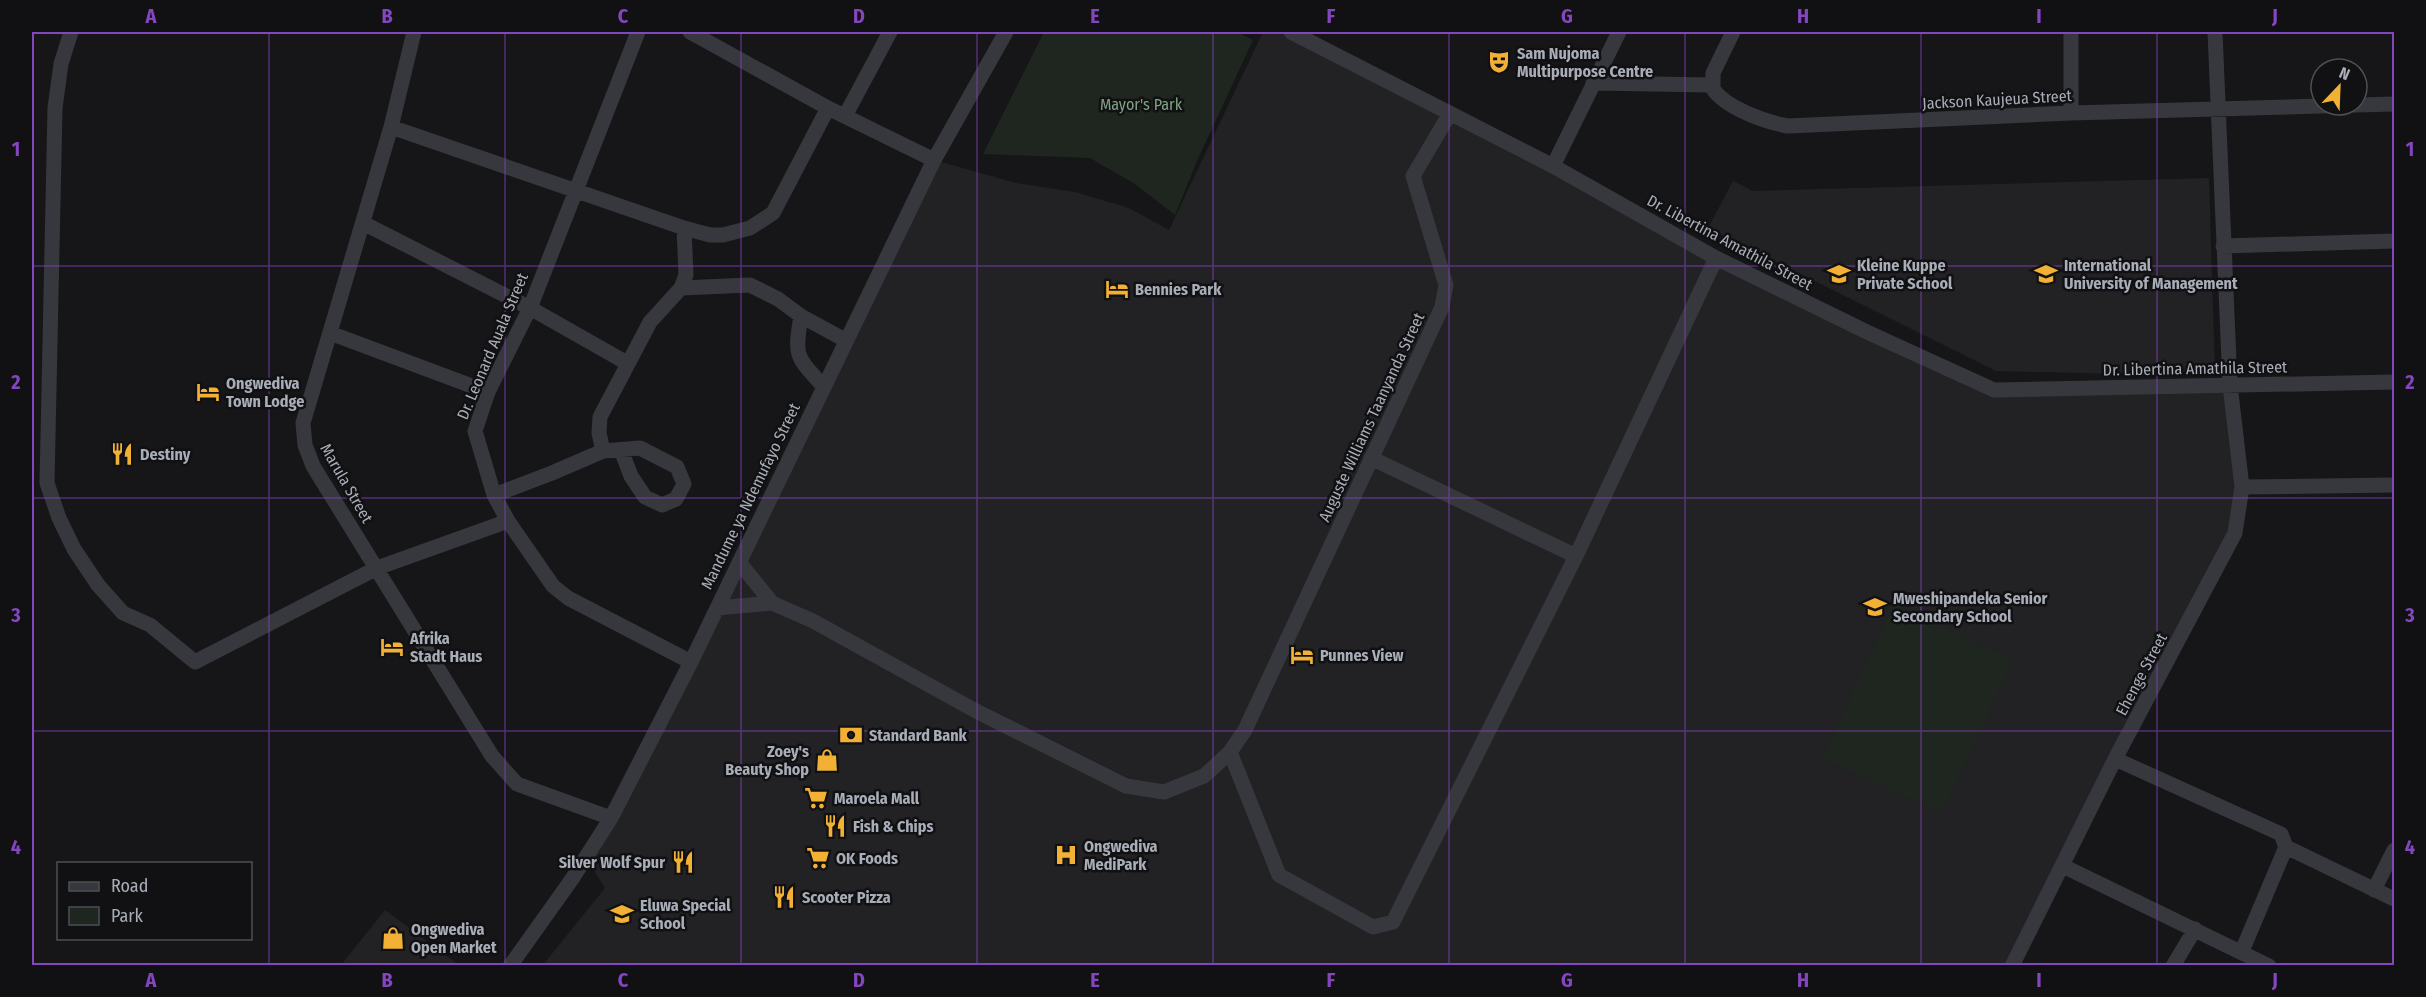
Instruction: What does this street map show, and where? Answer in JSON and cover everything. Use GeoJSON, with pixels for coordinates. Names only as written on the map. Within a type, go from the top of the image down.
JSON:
{"type":"FeatureCollection","features":[{"type":"Feature","properties":{"kind":"street"},"geometry":{"type":"LineString","coordinates":[[71,32],[61,64],[55,108],[47,483],[58,518],[74,549],[98,585],[123,613],[150,625],[195,662],[377,568],[508,521]]}},
{"type":"Feature","properties":{"kind":"street","name":"Marula Street"},"geometry":{"type":"LineString","coordinates":[[414,32],[391,127],[303,423],[304,446],[313,466],[492,756],[518,784],[611,818]]}},
{"type":"Feature","properties":{"kind":"street","name":"Dr. Leonard Auala Street"},"geometry":{"type":"LineString","coordinates":[[638,32],[574,189],[530,308],[488,392],[475,431],[494,495],[508,521],[553,586],[568,598],[691,662]]}},
{"type":"Feature","properties":{"kind":"street"},"geometry":{"type":"LineString","coordinates":[[690,32],[717,38],[828,108],[934,160]]}},
{"type":"Feature","properties":{"kind":"street"},"geometry":{"type":"LineString","coordinates":[[845,116],[890,32]]}},
{"type":"Feature","properties":{"kind":"street","name":"Mandume ya Ndemufayo Street"},"geometry":{"type":"LineString","coordinates":[[510,966],[572,879],[611,818],[691,662],[934,160],[1006,32]]}},
{"type":"Feature","properties":{"kind":"street","name":"Dr. Libertina Amathila Street"},"geometry":{"type":"LineString","coordinates":[[1291,32],[1449,115],[1553,166],[1716,258],[1867,332],[1994,390],[2394,382]]}},
{"type":"Feature","properties":{"kind":"street"},"geometry":{"type":"LineString","coordinates":[[1593,83],[1712,85],[1713,73],[1733,32]]}},
{"type":"Feature","properties":{"kind":"street"},"geometry":{"type":"LineString","coordinates":[[2070,32],[2071,113]]}},
{"type":"Feature","properties":{"kind":"street","name":"Ehenge Street"},"geometry":{"type":"LineString","coordinates":[[2012,966],[2115,759],[2235,533],[2242,487],[2230,385],[2215,32]]}},
{"type":"Feature","properties":{"kind":"street"},"geometry":{"type":"LineString","coordinates":[[1553,166],[1593,83],[1613,34]]}},
{"type":"Feature","properties":{"kind":"street","name":"Jackson Kaujeua Street"},"geometry":{"type":"LineString","coordinates":[[1712,85],[1718,96],[1725,101],[1770,123],[1788,126],[2071,113],[2309,106]]}},
{"type":"Feature","properties":{"kind":"street","name":"Jackson Kaujeua Street"},"geometry":{"type":"LineString","coordinates":[[2369,105],[2394,104]]}},
{"type":"Feature","properties":{"kind":"street"},"geometry":{"type":"LineString","coordinates":[[391,127],[710,236],[750,228],[773,213],[828,108]]}},
{"type":"Feature","properties":{"kind":"street","name":"Auguste Williams Taanyanda Street"},"geometry":{"type":"LineString","coordinates":[[772,603],[813,621],[976,711],[1126,786],[1164,792],[1204,776],[1230,752],[1245,730],[1445,300],[1444,278],[1413,176],[1449,115]]}},
{"type":"Feature","properties":{"kind":"street"},"geometry":{"type":"LineString","coordinates":[[363,223],[530,308],[627,363]]}},
{"type":"Feature","properties":{"kind":"street"},"geometry":{"type":"LineString","coordinates":[[603,451],[600,417],[650,322],[681,288],[686,275],[684,228]]}},
{"type":"Feature","properties":{"kind":"street"},"geometry":{"type":"LineString","coordinates":[[2223,246],[2394,241]]}},
{"type":"Feature","properties":{"kind":"street"},"geometry":{"type":"LineString","coordinates":[[1230,752],[1279,875],[1373,927],[1393,922],[1576,556],[1716,258]]}},
{"type":"Feature","properties":{"kind":"street"},"geometry":{"type":"LineString","coordinates":[[681,288],[750,285],[778,299],[801,316],[845,340]]}},
{"type":"Feature","properties":{"kind":"street"},"geometry":{"type":"LineString","coordinates":[[801,316],[796,347],[799,359],[823,386]]}},
{"type":"Feature","properties":{"kind":"street"},"geometry":{"type":"LineString","coordinates":[[330,333],[488,392]]}},
{"type":"Feature","properties":{"kind":"street"},"geometry":{"type":"LineString","coordinates":[[494,495],[603,451],[621,450]]}},
{"type":"Feature","properties":{"kind":"street"},"geometry":{"type":"LineString","coordinates":[[1371,458],[1576,556]]}},
{"type":"Feature","properties":{"kind":"street"},"geometry":{"type":"LineString","coordinates":[[2242,487],[2394,485]]}},
{"type":"Feature","properties":{"kind":"street"},"geometry":{"type":"LineString","coordinates":[[739,562],[772,603]]}},
{"type":"Feature","properties":{"kind":"street"},"geometry":{"type":"LineString","coordinates":[[717,608],[772,603]]}},
{"type":"Feature","properties":{"kind":"street"},"geometry":{"type":"LineString","coordinates":[[2115,759],[2281,834],[2286,847],[2394,899]]}},
{"type":"Feature","properties":{"kind":"street"},"geometry":{"type":"LineString","coordinates":[[2242,951],[2286,847]]}},
{"type":"Feature","properties":{"kind":"street"},"geometry":{"type":"LineString","coordinates":[[2374,890],[2394,850]]}},
{"type":"Feature","properties":{"kind":"street"},"geometry":{"type":"LineString","coordinates":[[2063,866],[2269,966]]}},
{"type":"Feature","properties":{"kind":"street"},"geometry":{"type":"LineString","coordinates":[[2173,966],[2194,929]]}},
{"type":"Feature","properties":{"kind":"shaded area"},"geometry":{"type":"Polygon","coordinates":[[[1263,32],[1291,32],[1716,258],[1994,389],[2230,385],[2242,487],[2235,533],[2012,965],[542,966],[605,888],[586,858],[934,160],[1016,183],[1075,192],[1129,208],[1169,230],[1263,32]]]}},
{"type":"Feature","properties":{"kind":"shaded area","name":"International University of Management"},"geometry":{"type":"Polygon","coordinates":[[[2209,178],[2215,373],[2120,374],[1996,371],[1708,228],[1733,181],[1753,191],[2209,178]]]}},
{"type":"Feature","properties":{"kind":"shaded area","name":"Ongwediva Open Market"},"geometry":{"type":"Polygon","coordinates":[[[385,910],[459,965],[341,965],[385,910]]]}},
{"type":"Feature","properties":{"kind":"green space","name":"Mayor's Park"},"geometry":{"type":"Polygon","coordinates":[[[1044,32],[1237,32],[1253,40],[1197,161],[1175,215],[1135,184],[1090,158],[983,154],[1044,32]]]}},
{"type":"Feature","properties":{"kind":"green space"},"geometry":{"type":"Polygon","coordinates":[[[1894,604],[2013,660],[1942,813],[1822,758],[1894,604]]]}},
{"type":"Feature","properties":{"kind":"place","name":"Sam Nujoma Multipurpose Centre"},"geometry":{"type":"Point","coordinates":[1499,62]}},
{"type":"Feature","properties":{"kind":"place","name":"Kleine Kuppe Private School"},"geometry":{"type":"Point","coordinates":[1839,274]}},
{"type":"Feature","properties":{"kind":"place","name":"International University of Management"},"geometry":{"type":"Point","coordinates":[2046,274]}},
{"type":"Feature","properties":{"kind":"place","name":"Bennies Park"},"geometry":{"type":"Point","coordinates":[1117,289]}},
{"type":"Feature","properties":{"kind":"place","name":"Ongwediva Town Lodge"},"geometry":{"type":"Point","coordinates":[208,392]}},
{"type":"Feature","properties":{"kind":"place","name":"Destiny"},"geometry":{"type":"Point","coordinates":[122,454]}},
{"type":"Feature","properties":{"kind":"place","name":"Mweshipandeka Senior Secondary School"},"geometry":{"type":"Point","coordinates":[1875,607]}},
{"type":"Feature","properties":{"kind":"place","name":"Afrika Stadt Haus"},"geometry":{"type":"Point","coordinates":[392,647]}},
{"type":"Feature","properties":{"kind":"place","name":"Punnes View"},"geometry":{"type":"Point","coordinates":[1302,655]}},
{"type":"Feature","properties":{"kind":"place","name":"Standard Bank"},"geometry":{"type":"Point","coordinates":[851,735]}},
{"type":"Feature","properties":{"kind":"place","name":"Zoey's Beauty Shop"},"geometry":{"type":"Point","coordinates":[827,760]}},
{"type":"Feature","properties":{"kind":"place","name":"Maroela Mall"},"geometry":{"type":"Point","coordinates":[816,798]}},
{"type":"Feature","properties":{"kind":"place","name":"Fish & Chips"},"geometry":{"type":"Point","coordinates":[835,826]}},
{"type":"Feature","properties":{"kind":"place","name":"Ongwediva MediPark"},"geometry":{"type":"Point","coordinates":[1066,855]}},
{"type":"Feature","properties":{"kind":"place","name":"OK Foods"},"geometry":{"type":"Point","coordinates":[818,858]}},
{"type":"Feature","properties":{"kind":"place","name":"Silver Wolf Spur"},"geometry":{"type":"Point","coordinates":[683,862]}},
{"type":"Feature","properties":{"kind":"place","name":"Scooter Pizza"},"geometry":{"type":"Point","coordinates":[784,897]}},
{"type":"Feature","properties":{"kind":"place","name":"Eluwa Special School"},"geometry":{"type":"Point","coordinates":[622,914]}},
{"type":"Feature","properties":{"kind":"place","name":"Ongwediva Open Market"},"geometry":{"type":"Point","coordinates":[393,938]}}]}
